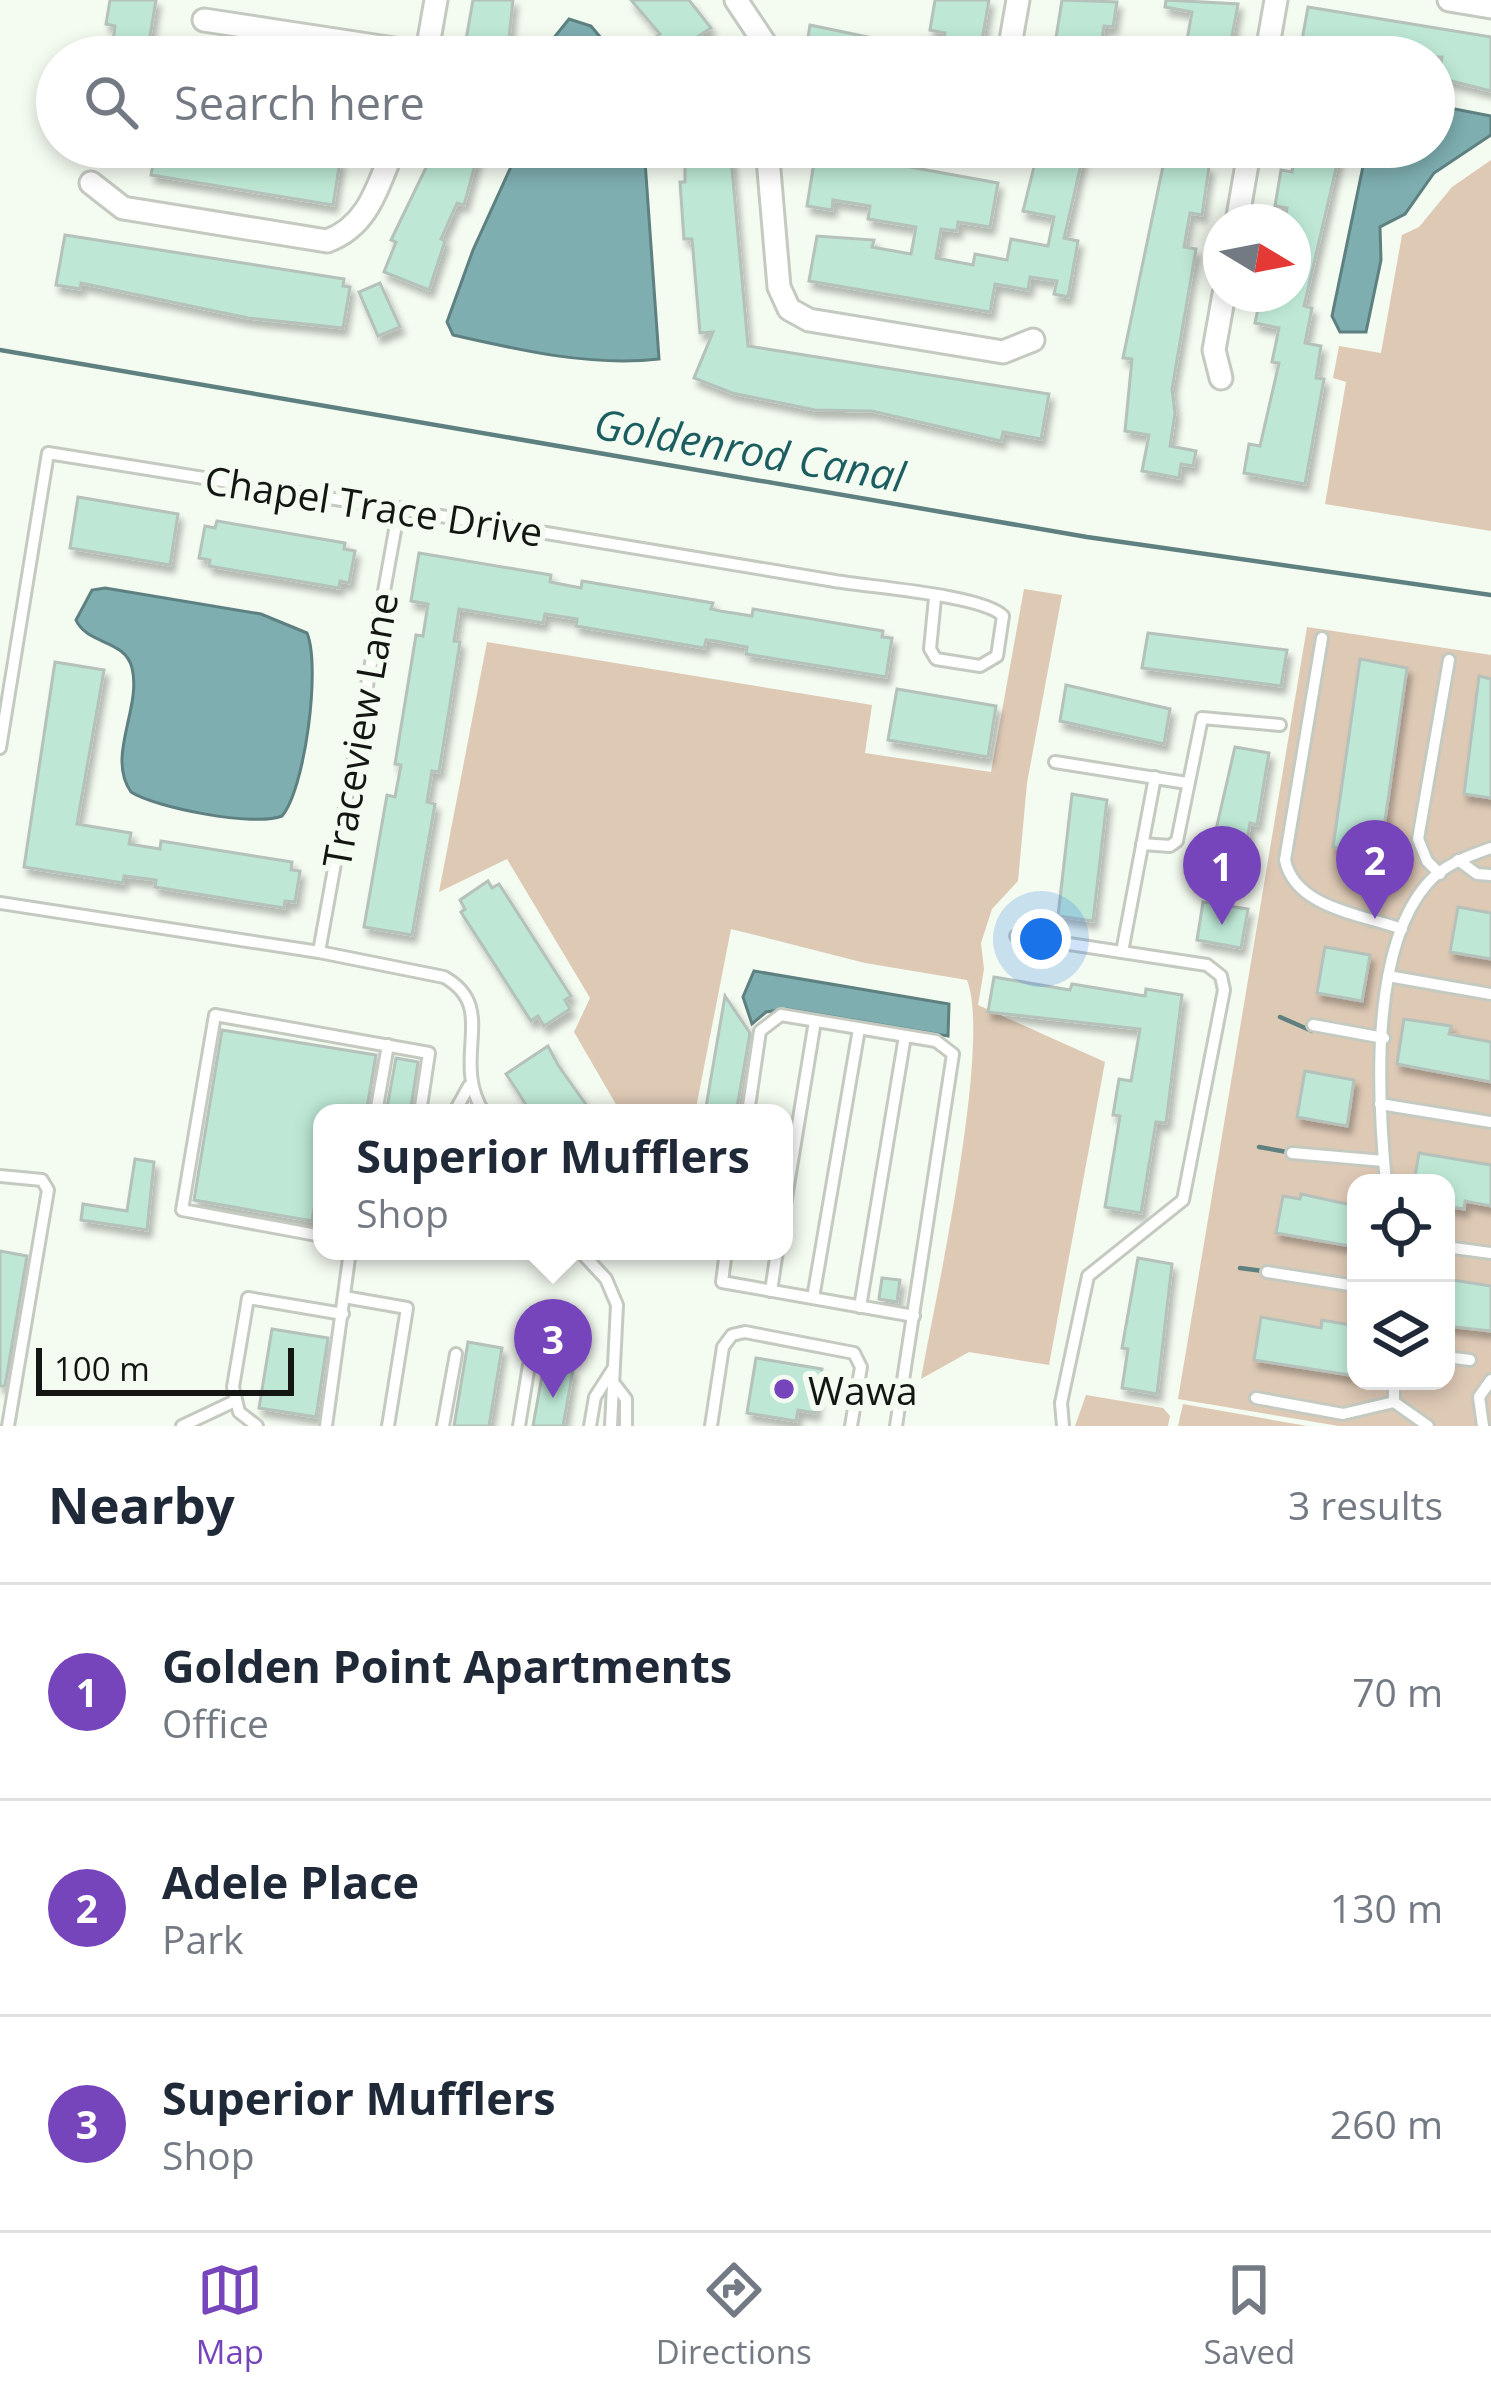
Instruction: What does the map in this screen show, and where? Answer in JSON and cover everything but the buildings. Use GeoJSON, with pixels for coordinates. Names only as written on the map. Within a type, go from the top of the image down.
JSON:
{"type":"FeatureCollection","features":[{"type":"Feature","properties":{"kind":"street"},"geometry":{"type":"LineString","coordinates":[[430,36],[436,0]]}},
{"type":"Feature","properties":{"kind":"street"},"geometry":{"type":"LineString","coordinates":[[736,0],[760,36]]}},
{"type":"Feature","properties":{"kind":"street"},"geometry":{"type":"LineString","coordinates":[[1012,36],[1018,0]]}},
{"type":"Feature","properties":{"kind":"street"},"geometry":{"type":"LineString","coordinates":[[1270,36],[1276,0]]}},
{"type":"Feature","properties":{"kind":"street"},"geometry":{"type":"LineString","coordinates":[[1449,0],[1491,7]]}},
{"type":"Feature","properties":{"kind":"street"},"geometry":{"type":"LineString","coordinates":[[204,20],[303,36]]}},
{"type":"Feature","properties":{"kind":"street"},"geometry":{"type":"LineString","coordinates":[[91,183],[123,208],[327,241],[347,234],[365,214],[385,168]]}},
{"type":"Feature","properties":{"kind":"street"},"geometry":{"type":"LineString","coordinates":[[769,168],[779,287],[789,309],[809,320],[1003,352],[1033,340]]}},
{"type":"Feature","properties":{"kind":"street"},"geometry":{"type":"LineString","coordinates":[[1240,204],[1246,168]]}},
{"type":"Feature","properties":{"kind":"street"},"geometry":{"type":"LineString","coordinates":[[1221,312],[1214,350],[1221,379]]}},
{"type":"Feature","properties":{"kind":"lane","name":"Chapel Trace Drive"},"geometry":{"type":"LineString","coordinates":[[0,748],[48,453],[399,508],[995,608],[1003,616],[997,656],[980,666],[936,658],[930,650],[935,598]]}},
{"type":"Feature","properties":{"kind":"lane","name":"Traceview Lane"},"geometry":{"type":"LineString","coordinates":[[319,952],[399,508]]}},
{"type":"Feature","properties":{"kind":"lane"},"geometry":{"type":"LineString","coordinates":[[1322,638],[1285,860],[1289,879],[1301,893],[1402,929]]}},
{"type":"Feature","properties":{"kind":"lane"},"geometry":{"type":"LineString","coordinates":[[1440,874],[1427,861],[1418,839],[1449,660]]}},
{"type":"Feature","properties":{"kind":"lane"},"geometry":{"type":"LineString","coordinates":[[1142,844],[1170,847],[1177,841],[1202,718],[1280,725]]}},
{"type":"Feature","properties":{"kind":"lane"},"geometry":{"type":"LineString","coordinates":[[1055,762],[1186,783]]}},
{"type":"Feature","properties":{"kind":"lane"},"geometry":{"type":"LineString","coordinates":[[1122,952],[1155,777]]}},
{"type":"Feature","properties":{"kind":"lane"},"geometry":{"type":"LineString","coordinates":[[1385,1174],[1380,1104],[1388,976],[1402,929],[1427,884],[1458,860],[1491,848]]}},
{"type":"Feature","properties":{"kind":"lane"},"geometry":{"type":"LineString","coordinates":[[1458,860],[1477,874],[1491,875]]}},
{"type":"Feature","properties":{"kind":"lane"},"geometry":{"type":"LineString","coordinates":[[0,903],[444,976],[460,988],[472,1007],[469,1086],[459,1104]]}},
{"type":"Feature","properties":{"kind":"lane"},"geometry":{"type":"LineString","coordinates":[[1016,936],[1207,965],[1221,976],[1224,990],[1183,1200],[1088,1276],[1061,1403],[1063,1426]]}},
{"type":"Feature","properties":{"kind":"lane"},"geometry":{"type":"LineString","coordinates":[[1388,976],[1491,994]]}},
{"type":"Feature","properties":{"kind":"lane"},"geometry":{"type":"LineString","coordinates":[[749,1104],[760,1030],[781,1016],[936,1041],[953,1054],[896,1426]]}},
{"type":"Feature","properties":{"kind":"lane"},"geometry":{"type":"LineString","coordinates":[[313,1234],[182,1210],[213,1019],[429,1053],[421,1104]]}},
{"type":"Feature","properties":{"kind":"lane"},"geometry":{"type":"LineString","coordinates":[[793,1155],[815,1021]]}},
{"type":"Feature","properties":{"kind":"lane"},"geometry":{"type":"LineString","coordinates":[[1313,1025],[1384,1038]]}},
{"type":"Feature","properties":{"kind":"lane"},"geometry":{"type":"LineString","coordinates":[[813,1298],[859,1028]]}},
{"type":"Feature","properties":{"kind":"lane"},"geometry":{"type":"LineString","coordinates":[[860,1307],[904,1036]]}},
{"type":"Feature","properties":{"kind":"lane"},"geometry":{"type":"LineString","coordinates":[[378,1104],[388,1045]]}},
{"type":"Feature","properties":{"kind":"lane"},"geometry":{"type":"LineString","coordinates":[[469,1086],[479,1104]]}},
{"type":"Feature","properties":{"kind":"lane"},"geometry":{"type":"LineString","coordinates":[[1380,1104],[1491,1122]]}},
{"type":"Feature","properties":{"kind":"lane"},"geometry":{"type":"LineString","coordinates":[[1292,1154],[1384,1161]]}},
{"type":"Feature","properties":{"kind":"lane"},"geometry":{"type":"LineString","coordinates":[[0,1176],[42,1180],[48,1190],[8,1426]]}},
{"type":"Feature","properties":{"kind":"lane"},"geometry":{"type":"LineString","coordinates":[[1455,1248],[1491,1253]]}},
{"type":"Feature","properties":{"kind":"lane"},"geometry":{"type":"LineString","coordinates":[[326,1426],[349,1260]]}},
{"type":"Feature","properties":{"kind":"lane"},"geometry":{"type":"LineString","coordinates":[[588,1260],[606,1280],[617,1305],[611,1426]]}},
{"type":"Feature","properties":{"kind":"lane"},"geometry":{"type":"LineString","coordinates":[[725,1260],[722,1282],[914,1316]]}},
{"type":"Feature","properties":{"kind":"lane"},"geometry":{"type":"LineString","coordinates":[[771,1291],[776,1260]]}},
{"type":"Feature","properties":{"kind":"lane"},"geometry":{"type":"LineString","coordinates":[[1267,1272],[1347,1285]]}},
{"type":"Feature","properties":{"kind":"lane"},"geometry":{"type":"LineString","coordinates":[[344,1297],[407,1308],[388,1426]]}},
{"type":"Feature","properties":{"kind":"lane"},"geometry":{"type":"LineString","coordinates":[[257,1426],[239,1412],[236,1401],[248,1298],[343,1314]]}},
{"type":"Feature","properties":{"kind":"lane"},"geometry":{"type":"LineString","coordinates":[[711,1426],[723,1346],[731,1335],[745,1332],[854,1353],[861,1367],[850,1426]]}},
{"type":"Feature","properties":{"kind":"lane"},"geometry":{"type":"LineString","coordinates":[[443,1426],[456,1354]]}},
{"type":"Feature","properties":{"kind":"lane"},"geometry":{"type":"LineString","coordinates":[[1455,1358],[1470,1360]]}},
{"type":"Feature","properties":{"kind":"lane"},"geometry":{"type":"LineString","coordinates":[[520,1426],[529,1365]]}},
{"type":"Feature","properties":{"kind":"lane"},"geometry":{"type":"LineString","coordinates":[[590,1426],[595,1397],[613,1369]]}},
{"type":"Feature","properties":{"kind":"lane"},"geometry":{"type":"LineString","coordinates":[[1478,1424],[1479,1397],[1491,1380]]}},
{"type":"Feature","properties":{"kind":"lane"},"geometry":{"type":"LineString","coordinates":[[616,1386],[626,1399],[626,1426]]}},
{"type":"Feature","properties":{"kind":"lane"},"geometry":{"type":"LineString","coordinates":[[1394,1390],[1394,1402]]}},
{"type":"Feature","properties":{"kind":"lane"},"geometry":{"type":"LineString","coordinates":[[1256,1398],[1343,1414],[1394,1402],[1429,1426]]}},
{"type":"Feature","properties":{"kind":"lane"},"geometry":{"type":"LineString","coordinates":[[182,1426],[236,1401]]}},
{"type":"Feature","properties":{"kind":"shaded area"},"geometry":{"type":"Polygon","coordinates":[[[1491,160],[1491,531],[1325,504],[1346,382],[1333,378],[1339,346],[1381,353],[1402,235],[1419,227],[1452,187],[1491,160]]]}},
{"type":"Feature","properties":{"kind":"shaded area"},"geometry":{"type":"Polygon","coordinates":[[[1024,589],[1062,595],[1027,783],[1018,881],[992,909],[981,943],[984,969],[978,1005],[1105,1062],[1049,1365],[969,1352],[921,1379],[967,1114],[973,1012],[967,980],[865,963],[731,929],[697,1104],[616,1104],[574,1032],[590,998],[507,859],[439,892],[487,642],[872,705],[865,753],[991,772],[1024,589]]]}},
{"type":"Feature","properties":{"kind":"shaded area"},"geometry":{"type":"Polygon","coordinates":[[[1307,627],[1491,655],[1491,1426],[1339,1426],[1178,1399],[1307,627]]]}},
{"type":"Feature","properties":{"kind":"shaded area"},"geometry":{"type":"Polygon","coordinates":[[[1086,1395],[1163,1408],[1170,1416],[1168,1426],[1075,1426],[1086,1395]]]}},
{"type":"Feature","properties":{"kind":"shaded area"},"geometry":{"type":"Polygon","coordinates":[[[1183,1404],[1307,1426],[1178,1426],[1183,1404]]]}},
{"type":"Feature","properties":{"kind":"water"},"geometry":{"type":"Polygon","coordinates":[[[569,19],[591,26],[599,36],[555,36],[569,19]]]}},
{"type":"Feature","properties":{"kind":"water"},"geometry":{"type":"Polygon","coordinates":[[[1455,109],[1491,116],[1491,135],[1455,159],[1455,109]]]}},
{"type":"Feature","properties":{"kind":"water"},"geometry":{"type":"Polygon","coordinates":[[[510,168],[645,168],[659,359],[582,359],[453,335],[447,322],[510,168]]]}},
{"type":"Feature","properties":{"kind":"water"},"geometry":{"type":"Polygon","coordinates":[[[1363,168],[1442,168],[1405,214],[1380,227],[1381,260],[1366,332],[1340,332],[1332,316],[1363,168]]]}},
{"type":"Feature","properties":{"kind":"water"},"geometry":{"type":"Polygon","coordinates":[[[105,588],[261,614],[307,633],[312,672],[308,727],[298,781],[282,816],[250,819],[205,814],[131,792],[122,763],[133,699],[132,668],[122,652],[88,634],[76,620],[92,590],[105,588]]]}},
{"type":"Feature","properties":{"kind":"water"},"geometry":{"type":"Polygon","coordinates":[[[754,971],[949,1004],[948,1036],[787,1009],[766,1012],[752,1024],[743,997],[754,971]]]}},
{"type":"Feature","properties":{"kind":"waterway","name":"Goldenrod Canal"},"geometry":{"type":"LineString","coordinates":[[0,350],[1087,537],[1491,595]]}},
{"type":"Feature","properties":{"kind":"waterway"},"geometry":{"type":"LineString","coordinates":[[1280,1017],[1312,1031]]}},
{"type":"Feature","properties":{"kind":"waterway"},"geometry":{"type":"LineString","coordinates":[[1259,1147],[1287,1152]]}},
{"type":"Feature","properties":{"kind":"waterway"},"geometry":{"type":"LineString","coordinates":[[1240,1268],[1263,1271]]}},
{"type":"Feature","properties":{"kind":"place","name":"Adele Place"},"geometry":{"type":"Point","coordinates":[1375,919]}},
{"type":"Feature","properties":{"kind":"place","name":"Golden Point Apartments"},"geometry":{"type":"Point","coordinates":[1222,925]}},
{"type":"Feature","properties":{"kind":"place","name":"Wawa"},"geometry":{"type":"Point","coordinates":[784,1389]}},
{"type":"Feature","properties":{"kind":"place","name":"Superior Mufflers"},"geometry":{"type":"Point","coordinates":[553,1398]}}]}
